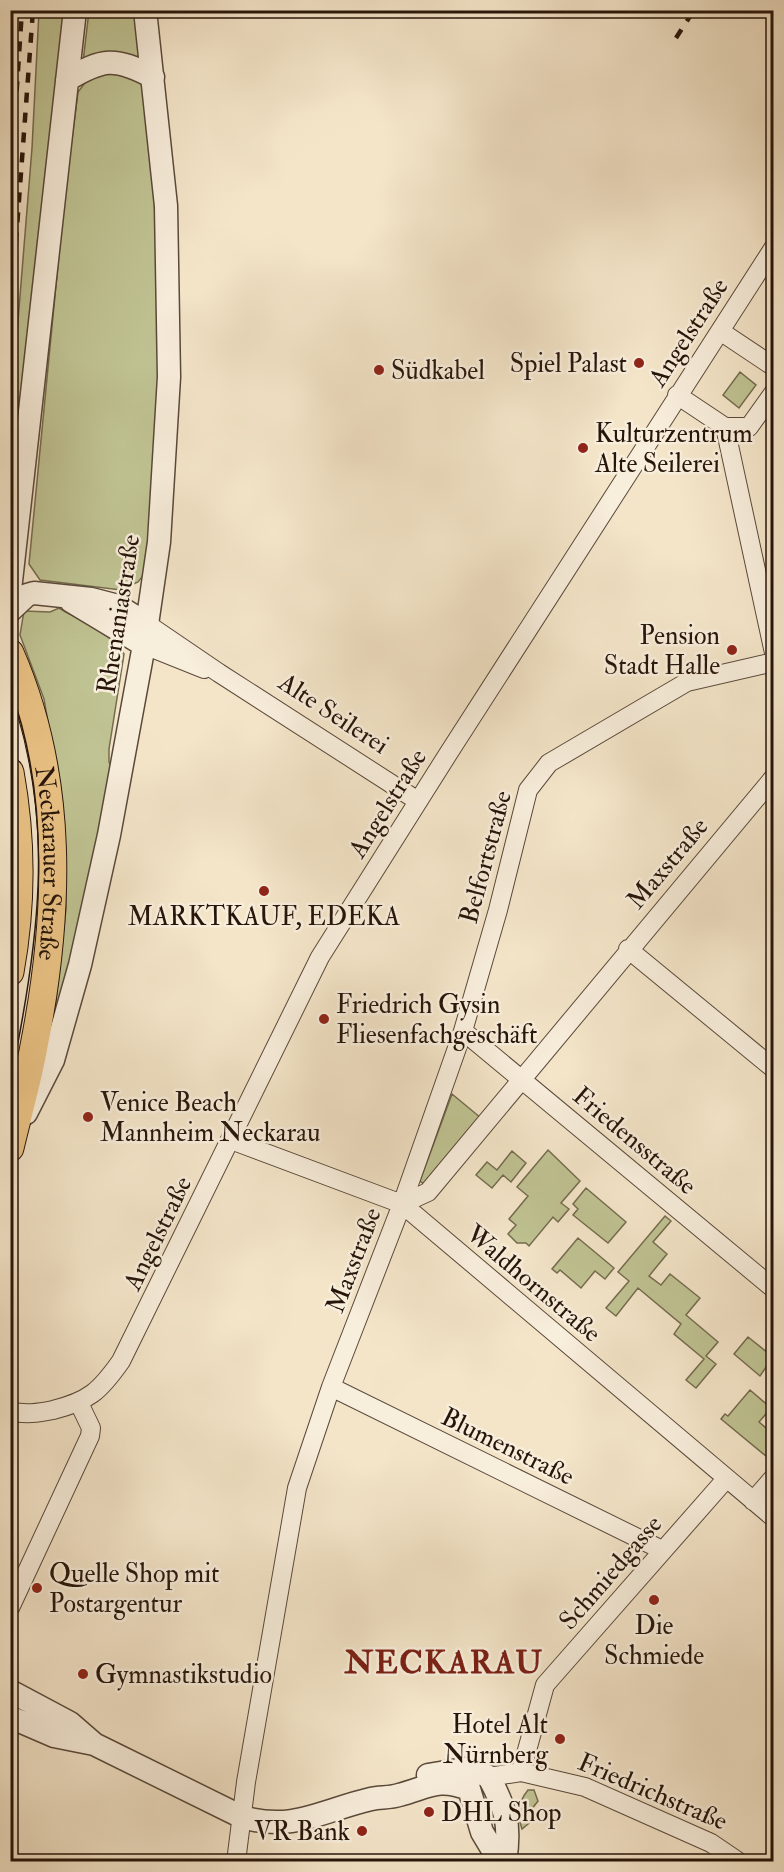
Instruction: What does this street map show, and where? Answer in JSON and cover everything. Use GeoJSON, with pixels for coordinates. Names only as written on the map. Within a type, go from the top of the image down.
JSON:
{"type":"FeatureCollection","features":[{"type":"Feature","properties":{"kind":"main road","name":"Neckarauer Straße"},"geometry":{"type":"LineString","coordinates":[[10,653],[24,684],[41,746],[51,798],[53,895],[50,949],[34,1046],[11,1144]]}},
{"type":"Feature","properties":{"kind":"main road","name":"Neckarauer Straße"},"geometry":{"type":"LineString","coordinates":[[10,972],[19,892],[18,832],[11,777]]}},
{"type":"Feature","properties":{"kind":"street"},"geometry":{"type":"LineString","coordinates":[[10,590],[75,10]]}},
{"type":"Feature","properties":{"kind":"street","name":"Rhenaniastraße"},"geometry":{"type":"LineString","coordinates":[[11,1144],[52,1060],[80,965],[109,835],[146,634],[159,542],[169,377],[166,206],[145,10]]}},
{"type":"Feature","properties":{"kind":"street"},"geometry":{"type":"LineString","coordinates":[[67,80],[90,65],[108,61],[130,65],[153,77]]}},
{"type":"Feature","properties":{"kind":"street","name":"Angelstraße"},"geometry":{"type":"LineString","coordinates":[[10,1411],[22,1414],[40,1413],[80,1403],[101,1387],[121,1361],[320,957],[677,395],[774,247]]}},
{"type":"Feature","properties":{"kind":"street"},"geometry":{"type":"LineString","coordinates":[[720,331],[774,367]]}},
{"type":"Feature","properties":{"kind":"street"},"geometry":{"type":"LineString","coordinates":[[677,395],[725,428],[749,427],[774,392]]}},
{"type":"Feature","properties":{"kind":"street"},"geometry":{"type":"LineString","coordinates":[[725,428],[774,653]]}},
{"type":"Feature","properties":{"kind":"street"},"geometry":{"type":"LineString","coordinates":[[10,611],[27,595],[34,593],[14,564]]}},
{"type":"Feature","properties":{"kind":"street","name":"Alte Seilerei"},"geometry":{"type":"LineString","coordinates":[[34,593],[67,598],[146,634],[178,660],[219,674],[418,801]]}},
{"type":"Feature","properties":{"kind":"street","name":"Belfortstraße"},"geometry":{"type":"LineString","coordinates":[[402,1204],[464,1031],[498,910],[528,790],[533,781],[549,763],[687,682],[774,662]]}},
{"type":"Feature","properties":{"kind":"street","name":"Maxstraße"},"geometry":{"type":"LineString","coordinates":[[236,1862],[297,1488],[331,1388],[402,1204],[428,1192],[628,949],[774,777]]}},
{"type":"Feature","properties":{"kind":"street"},"geometry":{"type":"LineString","coordinates":[[628,949],[774,1069]]}},
{"type":"Feature","properties":{"kind":"street","name":"Friedensstraße"},"geometry":{"type":"LineString","coordinates":[[464,1031],[774,1288]]}},
{"type":"Feature","properties":{"kind":"street","name":"Waldhornstraße"},"geometry":{"type":"LineString","coordinates":[[231,1140],[402,1204],[774,1518]]}},
{"type":"Feature","properties":{"kind":"street","name":"Blumenstraße"},"geometry":{"type":"LineString","coordinates":[[331,1388],[662,1550]]}},
{"type":"Feature","properties":{"kind":"street"},"geometry":{"type":"LineString","coordinates":[[10,1608],[90,1436],[91,1428],[80,1403]]}},
{"type":"Feature","properties":{"kind":"street"},"geometry":{"type":"LineString","coordinates":[[753,1501],[774,1477]]}},
{"type":"Feature","properties":{"kind":"street","name":"Schmiedgasse"},"geometry":{"type":"LineString","coordinates":[[521,1772],[545,1685],[726,1479]]}},
{"type":"Feature","properties":{"kind":"street","name":"Friedrichstraße"},"geometry":{"type":"LineString","coordinates":[[10,1691],[70,1723],[94,1744],[242,1817],[262,1822],[292,1822],[372,1798],[392,1797],[443,1782],[450,1782],[469,1789]]}},
{"type":"Feature","properties":{"kind":"street","name":"Friedrichstraße"},"geometry":{"type":"LineString","coordinates":[[10,1717],[54,1736],[94,1744]]}},
{"type":"Feature","properties":{"kind":"street","name":"Friedrichstraße"},"geometry":{"type":"LineString","coordinates":[[372,1798],[384,1789],[440,1771],[470,1768],[489,1777],[521,1772],[585,1787],[711,1843],[739,1862]]}},
{"type":"Feature","properties":{"kind":"street"},"geometry":{"type":"LineString","coordinates":[[500,1862],[482,1832],[469,1789],[489,1777],[505,1806],[509,1835],[505,1862]]}},
{"type":"Feature","properties":{"kind":"green space"},"geometry":{"type":"Polygon","coordinates":[[[39,11],[65,11],[11,528],[11,407],[32,148],[39,11]]]}},
{"type":"Feature","properties":{"kind":"green space"},"geometry":{"type":"Polygon","coordinates":[[[89,11],[137,11],[143,61],[83,62],[89,11]]]}},
{"type":"Feature","properties":{"kind":"green space"},"geometry":{"type":"Polygon","coordinates":[[[108,70],[139,78],[145,90],[154,194],[160,334],[152,515],[146,572],[138,582],[121,590],[40,580],[29,564],[65,192],[78,92],[87,80],[108,70]]]}},
{"type":"Feature","properties":{"kind":"green space"},"geometry":{"type":"Polygon","coordinates":[[[740,372],[756,385],[739,408],[723,395],[740,372]]]}},
{"type":"Feature","properties":{"kind":"green space"},"geometry":{"type":"Polygon","coordinates":[[[59,608],[105,634],[120,647],[124,654],[109,749],[109,762],[117,776],[53,1027],[66,909],[65,848],[55,762],[44,699],[20,635],[24,611],[50,612],[59,608]]]}},
{"type":"Feature","properties":{"kind":"green space"},"geometry":{"type":"Polygon","coordinates":[[[452,1094],[481,1118],[425,1185],[420,1181],[452,1094]]]}},
{"type":"Feature","properties":{"kind":"green space"},"geometry":{"type":"Polygon","coordinates":[[[548,1150],[580,1181],[561,1203],[569,1209],[558,1222],[553,1217],[529,1246],[526,1243],[517,1243],[508,1234],[516,1225],[509,1219],[528,1196],[517,1187],[548,1150]]]}},
{"type":"Feature","properties":{"kind":"green space"},"geometry":{"type":"Polygon","coordinates":[[[512,1151],[526,1163],[511,1182],[503,1175],[492,1188],[476,1175],[487,1162],[497,1170],[512,1151]]]}},
{"type":"Feature","properties":{"kind":"green space"},"geometry":{"type":"Polygon","coordinates":[[[586,1188],[626,1222],[608,1243],[573,1215],[578,1209],[573,1204],[586,1188]]]}},
{"type":"Feature","properties":{"kind":"green space"},"geometry":{"type":"Polygon","coordinates":[[[665,1216],[671,1221],[653,1242],[667,1254],[649,1276],[661,1285],[670,1274],[700,1298],[686,1315],[718,1342],[706,1356],[716,1364],[696,1388],[686,1380],[704,1359],[674,1334],[681,1324],[638,1288],[616,1316],[606,1308],[629,1281],[618,1272],[665,1216]]]}},
{"type":"Feature","properties":{"kind":"green space"},"geometry":{"type":"Polygon","coordinates":[[[578,1238],[614,1268],[605,1279],[595,1271],[581,1288],[560,1270],[557,1273],[552,1269],[578,1238]]]}},
{"type":"Feature","properties":{"kind":"green space"},"geometry":{"type":"Polygon","coordinates":[[[748,1337],[773,1357],[760,1376],[734,1354],[748,1337]]]}},
{"type":"Feature","properties":{"kind":"green space"},"geometry":{"type":"Polygon","coordinates":[[[750,1390],[771,1408],[759,1422],[773,1434],[772,1461],[721,1419],[725,1414],[728,1416],[750,1390]]]}},
{"type":"Feature","properties":{"kind":"green space"},"geometry":{"type":"Polygon","coordinates":[[[528,1790],[534,1790],[538,1801],[531,1810],[534,1819],[522,1829],[519,1808],[528,1790]]]}},
{"type":"Feature","properties":{"kind":"tram line"},"geometry":{"type":"LineString","coordinates":[[10,688],[25,737],[34,786],[38,835],[35,934],[10,1082]]}},
{"type":"Feature","properties":{"kind":"railway"},"geometry":{"type":"LineString","coordinates":[[10,191],[22,10]]}},
{"type":"Feature","properties":{"kind":"railway"},"geometry":{"type":"LineString","coordinates":[[10,322],[33,10]]}},
{"type":"Feature","properties":{"kind":"railway"},"geometry":{"type":"LineString","coordinates":[[676,38],[694,10]]}},
{"type":"Feature","properties":{"kind":"place","name":"Spiel Palast"},"geometry":{"type":"Point","coordinates":[639,363]}},
{"type":"Feature","properties":{"kind":"place","name":"Südkabel"},"geometry":{"type":"Point","coordinates":[379,370]}},
{"type":"Feature","properties":{"kind":"place","name":"Kulturzentrum Alte Seilerei"},"geometry":{"type":"Point","coordinates":[583,448]}},
{"type":"Feature","properties":{"kind":"place","name":"Pension Stadt Halle"},"geometry":{"type":"Point","coordinates":[732,650]}},
{"type":"Feature","properties":{"kind":"place","name":"MARKTKAUF, EDEKA"},"geometry":{"type":"Point","coordinates":[264,891]}},
{"type":"Feature","properties":{"kind":"place","name":"Friedrich Gysin Fliesenfachgeschäft"},"geometry":{"type":"Point","coordinates":[324,1019]}},
{"type":"Feature","properties":{"kind":"place","name":"Venice Beach Mannheim Neckarau"},"geometry":{"type":"Point","coordinates":[88,1117]}},
{"type":"Feature","properties":{"kind":"place","name":"Quelle Shop mit Postargentur"},"geometry":{"type":"Point","coordinates":[37,1588]}},
{"type":"Feature","properties":{"kind":"place","name":"Die Schmiede"},"geometry":{"type":"Point","coordinates":[654,1600]}},
{"type":"Feature","properties":{"kind":"place","name":"Gymnastikstudio"},"geometry":{"type":"Point","coordinates":[83,1674]}},
{"type":"Feature","properties":{"kind":"place","name":"Hotel Alt Nürnberg"},"geometry":{"type":"Point","coordinates":[560,1739]}},
{"type":"Feature","properties":{"kind":"place","name":"DHL Shop"},"geometry":{"type":"Point","coordinates":[429,1812]}},
{"type":"Feature","properties":{"kind":"place","name":"VR Bank"},"geometry":{"type":"Point","coordinates":[362,1831]}},
{"type":"Feature","properties":{"kind":"district","name":"NECKARAU"},"geometry":{"type":"Point","coordinates":[444,1662]}}]}
